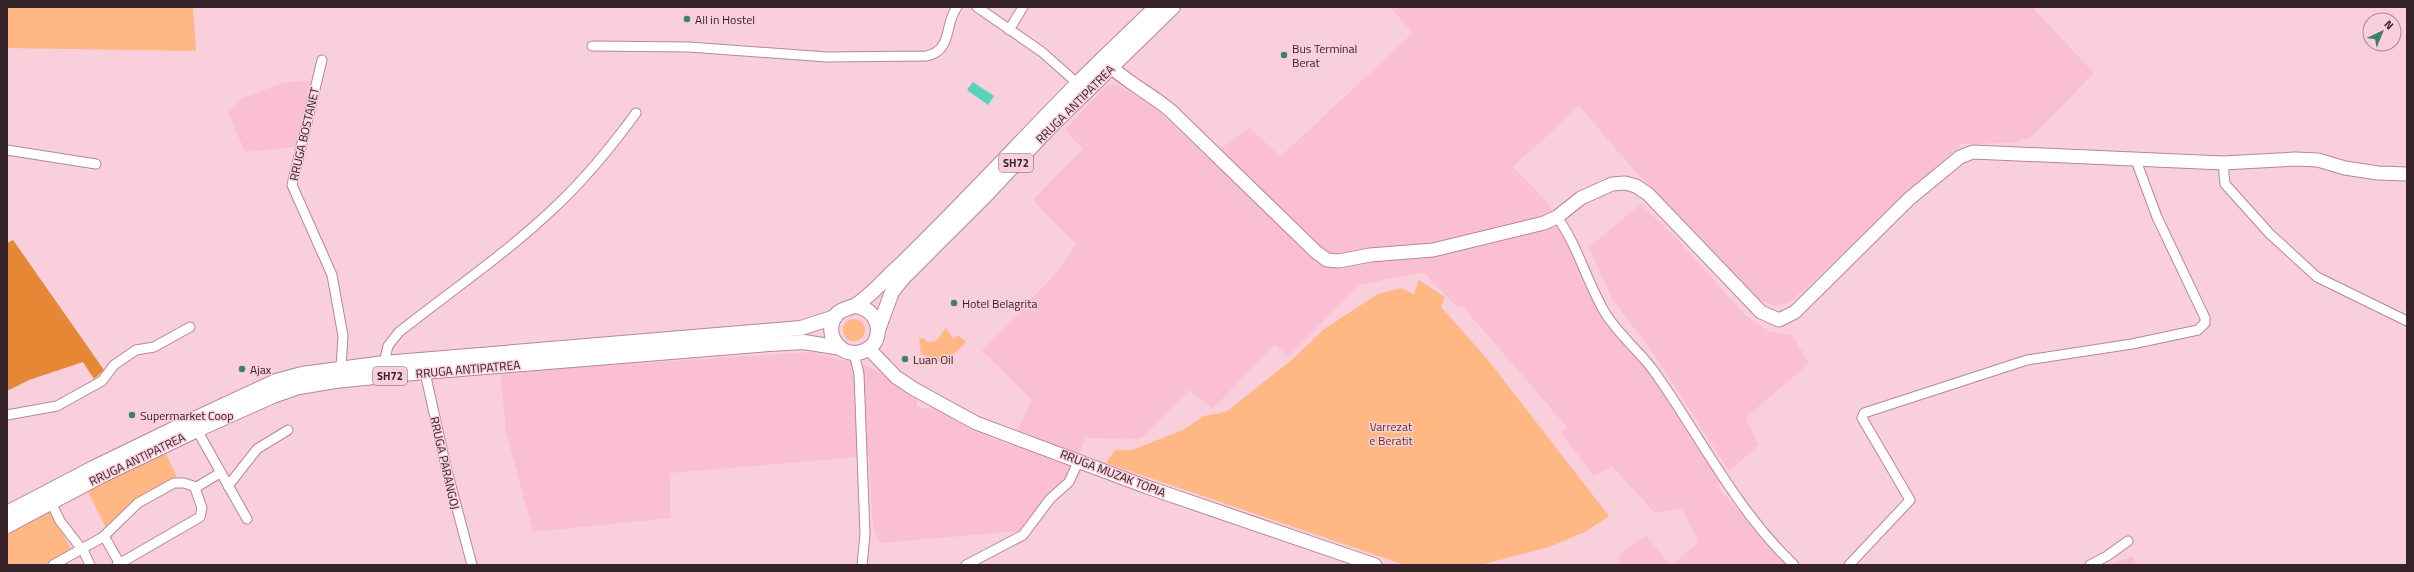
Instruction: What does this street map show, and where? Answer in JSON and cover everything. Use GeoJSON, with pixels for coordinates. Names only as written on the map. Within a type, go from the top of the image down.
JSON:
{"type":"FeatureCollection","features":[{"type":"Feature","properties":{"kind":"main road","name":"RRUGA ANTIPATREA"},"geometry":{"type":"LineString","coordinates":[[7,526],[51,502],[197,430],[273,396],[299,387],[424,366],[801,328],[834,317],[841,310],[855,306],[1052,125],[1156,7]]}},
{"type":"Feature","properties":{"kind":"main road","name":"RRUGA ANTIPATREA"},"geometry":{"type":"LineString","coordinates":[[868,348],[875,341],[892,292],[1077,83],[1107,64],[1173,7]]}},
{"type":"Feature","properties":{"kind":"main road"},"geometry":{"type":"LineString","coordinates":[[855,306],[864,308],[872,314],[877,322],[878,332]]}},
{"type":"Feature","properties":{"kind":"main road"},"geometry":{"type":"LineString","coordinates":[[834,317],[831,331],[834,341],[841,348]]}},
{"type":"Feature","properties":{"kind":"main road","name":"RRUGA ANTIPATREA"},"geometry":{"type":"LineString","coordinates":[[7,513],[95,467],[276,381],[302,374],[341,367],[384,363],[424,366],[797,342],[841,348],[854,353]]}},
{"type":"Feature","properties":{"kind":"main road"},"geometry":{"type":"LineString","coordinates":[[854,353],[868,348]]}},
{"type":"Feature","properties":{"kind":"street"},"geometry":{"type":"LineString","coordinates":[[592,46],[689,48],[826,57],[926,56],[935,54],[946,42],[951,16],[957,7]]}},
{"type":"Feature","properties":{"kind":"street"},"geometry":{"type":"LineString","coordinates":[[977,7],[1042,52],[1077,83]]}},
{"type":"Feature","properties":{"kind":"street"},"geometry":{"type":"LineString","coordinates":[[1009,30],[1023,7]]}},
{"type":"Feature","properties":{"kind":"street","name":"RRUGA BOSTANET"},"geometry":{"type":"LineString","coordinates":[[322,60],[292,185],[332,275],[342,329],[341,367]]}},
{"type":"Feature","properties":{"kind":"street"},"geometry":{"type":"LineString","coordinates":[[1107,64],[1150,93],[1171,111],[1316,252],[1327,260],[1339,261],[1370,255],[1433,250],[1544,223],[1557,217],[1597,190],[1612,184],[1625,183],[1636,186],[1648,194],[1761,312],[1779,320],[1795,312],[1909,199],[1960,157],[1973,152],[2223,163],[2296,159],[2318,160],[2345,168],[2378,173],[2407,174]]}},
{"type":"Feature","properties":{"kind":"street"},"geometry":{"type":"LineString","coordinates":[[384,363],[388,346],[399,332],[506,249],[556,206],[605,154],[636,113]]}},
{"type":"Feature","properties":{"kind":"street"},"geometry":{"type":"LineString","coordinates":[[7,150],[96,164]]}},
{"type":"Feature","properties":{"kind":"street"},"geometry":{"type":"LineString","coordinates":[[1849,565],[1910,500],[1862,418],[1864,413],[2027,360],[2132,344],[2198,330],[2205,323],[2205,318],[2157,217],[2135,158]]}},
{"type":"Feature","properties":{"kind":"street"},"geometry":{"type":"LineString","coordinates":[[2223,163],[2226,184],[2270,234],[2317,277],[2407,321]]}},
{"type":"Feature","properties":{"kind":"street"},"geometry":{"type":"LineString","coordinates":[[1557,217],[1572,239],[1606,315],[1653,370],[1738,499],[1770,541],[1794,565]]}},
{"type":"Feature","properties":{"kind":"street"},"geometry":{"type":"LineString","coordinates":[[7,415],[57,406],[102,381],[114,364],[136,350],[154,347],[190,327]]}},
{"type":"Feature","properties":{"kind":"street","name":"RRUGA MUZAK TOPIA"},"geometry":{"type":"LineString","coordinates":[[868,348],[882,364],[908,385],[976,423],[1079,460],[1147,487],[1375,565]]}},
{"type":"Feature","properties":{"kind":"street"},"geometry":{"type":"LineString","coordinates":[[854,353],[860,382],[865,534],[862,565]]}},
{"type":"Feature","properties":{"kind":"street","name":"RRUGA PARANGOJ"},"geometry":{"type":"LineString","coordinates":[[424,366],[446,467],[472,565]]}},
{"type":"Feature","properties":{"kind":"street"},"geometry":{"type":"LineString","coordinates":[[197,430],[220,473],[247,518]]}},
{"type":"Feature","properties":{"kind":"street"},"geometry":{"type":"LineString","coordinates":[[228,486],[257,449],[288,430]]}},
{"type":"Feature","properties":{"kind":"street"},"geometry":{"type":"LineString","coordinates":[[966,565],[1023,535],[1050,500],[1070,482],[1079,460]]}},
{"type":"Feature","properties":{"kind":"street"},"geometry":{"type":"LineString","coordinates":[[53,565],[104,536],[131,507],[179,482],[196,487],[220,473]]}},
{"type":"Feature","properties":{"kind":"street"},"geometry":{"type":"LineString","coordinates":[[104,536],[118,564],[200,517],[202,508],[195,492],[196,487]]}},
{"type":"Feature","properties":{"kind":"street"},"geometry":{"type":"LineString","coordinates":[[51,502],[72,539],[82,549],[90,565]]}},
{"type":"Feature","properties":{"kind":"street"},"geometry":{"type":"LineString","coordinates":[[2090,565],[2107,556],[2128,541]]}},
{"type":"Feature","properties":{"kind":"shaded area"},"geometry":{"type":"Polygon","coordinates":[[[1390,7],[2032,7],[2094,73],[2031,137],[2012,143],[1962,144],[1797,296],[1787,303],[1774,306],[1761,301],[1633,169],[1579,106],[1513,167],[1548,203],[1575,257],[1600,315],[1642,363],[1724,479],[1717,487],[1790,565],[1672,565],[1698,542],[1682,508],[1655,513],[1612,466],[1594,476],[1561,433],[1567,427],[1464,308],[1456,306],[1423,272],[1359,285],[1288,357],[1275,344],[1213,409],[1189,390],[1140,439],[1086,438],[1064,487],[1022,531],[880,543],[874,532],[869,456],[670,473],[670,518],[533,532],[506,431],[500,372],[811,352],[870,367],[917,396],[917,407],[935,409],[974,431],[1010,445],[1032,400],[982,351],[1058,271],[1076,244],[1033,200],[1083,149],[1065,130],[1106,86],[1114,84],[1150,103],[1208,158],[1250,128],[1280,157],[1413,33],[1390,7]]]}},
{"type":"Feature","properties":{"kind":"shaded area"},"geometry":{"type":"Polygon","coordinates":[[[313,81],[297,147],[245,152],[228,112],[243,98],[284,82],[313,81]]]}},
{"type":"Feature","properties":{"kind":"shaded area"},"geometry":{"type":"Polygon","coordinates":[[[973,82],[994,96],[988,105],[967,90],[973,82]]]}},
{"type":"Feature","properties":{"kind":"shaded area"},"geometry":{"type":"Polygon","coordinates":[[[1641,204],[1676,238],[1746,316],[1770,332],[1792,335],[1809,363],[1746,418],[1759,445],[1729,471],[1652,351],[1612,299],[1589,247],[1641,204]]]}},
{"type":"Feature","properties":{"kind":"shaded area"},"geometry":{"type":"Polygon","coordinates":[[[13,240],[104,370],[94,379],[83,362],[29,380],[7,391],[7,243],[13,240]]]}},
{"type":"Feature","properties":{"kind":"shaded area"},"geometry":{"type":"Polygon","coordinates":[[[1646,535],[1670,565],[1620,565],[1619,555],[1646,535]]]}},
{"type":"Feature","properties":{"kind":"shaded area"},"geometry":{"type":"Polygon","coordinates":[[[2133,556],[2136,565],[2109,565],[2133,556]]]}},
{"type":"Feature","properties":{"kind":"green space"},"geometry":{"type":"Polygon","coordinates":[[[7,7],[193,7],[196,51],[7,48],[7,7]]]}},
{"type":"Feature","properties":{"kind":"green space","name":"Varrezat e Beratit"},"geometry":{"type":"Polygon","coordinates":[[[1419,280],[1445,297],[1441,307],[1488,360],[1609,516],[1585,532],[1549,547],[1480,565],[1405,565],[1106,463],[1115,450],[1132,450],[1183,430],[1204,416],[1226,412],[1293,359],[1324,329],[1378,294],[1400,288],[1414,294],[1419,280]]]}},
{"type":"Feature","properties":{"kind":"green space"},"geometry":{"type":"Polygon","coordinates":[[[854,319],[862,322],[865,330],[862,338],[854,341],[846,338],[843,330],[846,322],[854,319]]]}},
{"type":"Feature","properties":{"kind":"green space"},"geometry":{"type":"Polygon","coordinates":[[[946,328],[953,339],[958,335],[966,342],[944,364],[921,354],[919,339],[923,338],[928,342],[936,341],[946,328]]]}},
{"type":"Feature","properties":{"kind":"green space"},"geometry":{"type":"Polygon","coordinates":[[[164,449],[178,480],[107,530],[86,488],[164,449]]]}},
{"type":"Feature","properties":{"kind":"green space"},"geometry":{"type":"Polygon","coordinates":[[[50,509],[72,551],[48,565],[7,565],[7,532],[50,509]]]}},
{"type":"Feature","properties":{"kind":"place","name":"All in Hostel"},"geometry":{"type":"Point","coordinates":[687,19]}},
{"type":"Feature","properties":{"kind":"place","name":"Bus Terminal Berat"},"geometry":{"type":"Point","coordinates":[1284,55]}},
{"type":"Feature","properties":{"kind":"place","name":"Hotel Belagrita"},"geometry":{"type":"Point","coordinates":[954,303]}},
{"type":"Feature","properties":{"kind":"place","name":"Luan Oil"},"geometry":{"type":"Point","coordinates":[905,359]}},
{"type":"Feature","properties":{"kind":"place","name":"Ajax"},"geometry":{"type":"Point","coordinates":[242,369]}},
{"type":"Feature","properties":{"kind":"place","name":"Supermarket Coop"},"geometry":{"type":"Point","coordinates":[132,415]}}]}
